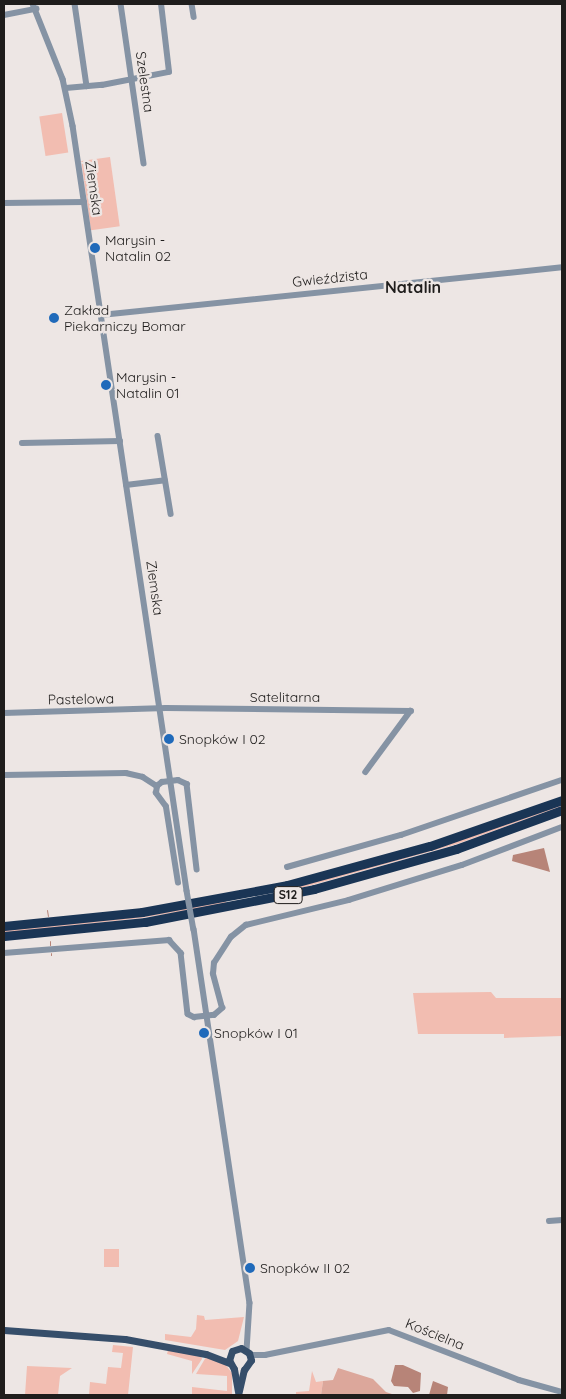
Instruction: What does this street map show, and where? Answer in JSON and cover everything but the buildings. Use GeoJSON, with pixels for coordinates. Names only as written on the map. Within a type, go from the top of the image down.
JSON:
{"type":"FeatureCollection","features":[{"type":"Feature","properties":{"kind":"highway","name":"S12"},"geometry":{"type":"LineString","coordinates":[[4,926],[142,912],[279,887],[430,846],[562,800]]}},
{"type":"Feature","properties":{"kind":"highway","name":"S12"},"geometry":{"type":"LineString","coordinates":[[4,936],[145,922],[296,893],[456,848],[562,810]]}},
{"type":"Feature","properties":{"kind":"main road"},"geometry":{"type":"LineString","coordinates":[[4,1330],[106,1336],[206,1354],[229,1362],[234,1369],[238,1393]]}},
{"type":"Feature","properties":{"kind":"main road"},"geometry":{"type":"LineString","coordinates":[[206,1354],[231,1353],[238,1348],[249,1356],[238,1393]]}},
{"type":"Feature","properties":{"kind":"main road"},"geometry":{"type":"LineString","coordinates":[[229,1362],[231,1353]]}},
{"type":"Feature","properties":{"kind":"main road"},"geometry":{"type":"LineString","coordinates":[[234,1369],[244,1370]]}},
{"type":"Feature","properties":{"kind":"street"},"geometry":{"type":"LineString","coordinates":[[74,4],[87,86]]}},
{"type":"Feature","properties":{"kind":"street","name":"Szelestna"},"geometry":{"type":"LineString","coordinates":[[121,4],[144,163]]}},
{"type":"Feature","properties":{"kind":"street"},"geometry":{"type":"LineString","coordinates":[[66,88],[169,72],[160,4]]}},
{"type":"Feature","properties":{"kind":"street"},"geometry":{"type":"LineString","coordinates":[[192,4],[194,18]]}},
{"type":"Feature","properties":{"kind":"street"},"geometry":{"type":"LineString","coordinates":[[4,14],[34,6]]}},
{"type":"Feature","properties":{"kind":"street","name":"Ziemska"},"geometry":{"type":"LineString","coordinates":[[34,6],[66,88],[249,1294],[249,1356]]}},
{"type":"Feature","properties":{"kind":"street"},"geometry":{"type":"LineString","coordinates":[[4,203],[84,202]]}},
{"type":"Feature","properties":{"kind":"street","name":"Gwieździsta"},"geometry":{"type":"LineString","coordinates":[[101,315],[562,267]]}},
{"type":"Feature","properties":{"kind":"street"},"geometry":{"type":"LineString","coordinates":[[158,436],[171,514]]}},
{"type":"Feature","properties":{"kind":"street"},"geometry":{"type":"LineString","coordinates":[[22,443],[120,441]]}},
{"type":"Feature","properties":{"kind":"street"},"geometry":{"type":"LineString","coordinates":[[126,485],[165,480]]}},
{"type":"Feature","properties":{"kind":"street","name":"Satelitarna"},"geometry":{"type":"LineString","coordinates":[[160,709],[411,711],[366,772]]}},
{"type":"Feature","properties":{"kind":"street","name":"Pastelowa"},"geometry":{"type":"LineString","coordinates":[[4,713],[160,709]]}},
{"type":"Feature","properties":{"kind":"street"},"geometry":{"type":"LineString","coordinates":[[4,775],[126,773],[143,777],[157,786]]}},
{"type":"Feature","properties":{"kind":"street"},"geometry":{"type":"LineString","coordinates":[[287,867],[401,836],[562,780]]}},
{"type":"Feature","properties":{"kind":"street"},"geometry":{"type":"LineString","coordinates":[[157,786],[170,781],[187,784],[197,868]]}},
{"type":"Feature","properties":{"kind":"street"},"geometry":{"type":"LineString","coordinates":[[157,786],[156,793],[166,807],[178,883]]}},
{"type":"Feature","properties":{"kind":"street"},"geometry":{"type":"LineString","coordinates":[[4,953],[169,940],[181,953],[187,1011],[193,1017],[207,1016],[218,1013],[222,1008],[213,974],[216,958],[230,937],[246,925],[349,900],[462,865],[562,827]]}},
{"type":"Feature","properties":{"kind":"street"},"geometry":{"type":"LineString","coordinates":[[549,1221],[562,1220]]}},
{"type":"Feature","properties":{"kind":"street"},"geometry":{"type":"LineString","coordinates":[[238,1348],[248,1330]]}},
{"type":"Feature","properties":{"kind":"street","name":"Kościelna"},"geometry":{"type":"LineString","coordinates":[[249,1356],[265,1355],[375,1331],[394,1331],[519,1380],[562,1392]]}},
{"type":"Feature","properties":{"kind":"shaded area"},"geometry":{"type":"Polygon","coordinates":[[[62,113],[68,153],[46,156],[39,117],[62,113]]]}},
{"type":"Feature","properties":{"kind":"shaded area"},"geometry":{"type":"Polygon","coordinates":[[[110,157],[120,226],[91,230],[81,161],[110,157]]]}},
{"type":"Feature","properties":{"kind":"shaded area"},"geometry":{"type":"Polygon","coordinates":[[[562,803],[562,806],[457,844],[294,890],[293,887],[562,803]]]}},
{"type":"Feature","properties":{"kind":"shaded area"},"geometry":{"type":"Polygon","coordinates":[[[544,848],[550,872],[512,861],[513,855],[544,848]]]}},
{"type":"Feature","properties":{"kind":"shaded area"},"geometry":{"type":"Polygon","coordinates":[[[226,901],[226,904],[141,918],[4,933],[4,929],[226,901]]]}},
{"type":"Feature","properties":{"kind":"shaded area"},"geometry":{"type":"Polygon","coordinates":[[[491,992],[496,998],[562,998],[562,1036],[504,1038],[504,1034],[418,1034],[413,993],[491,992]]]}},
{"type":"Feature","properties":{"kind":"shaded area"},"geometry":{"type":"Polygon","coordinates":[[[104,1249],[119,1249],[119,1267],[104,1267],[104,1249]]]}},
{"type":"Feature","properties":{"kind":"shaded area"},"geometry":{"type":"Polygon","coordinates":[[[197,1315],[204,1316],[205,1320],[244,1317],[238,1341],[225,1350],[165,1340],[165,1334],[191,1337],[196,1329],[197,1315]]]}},
{"type":"Feature","properties":{"kind":"shaded area"},"geometry":{"type":"Polygon","coordinates":[[[113,1345],[133,1347],[128,1395],[89,1395],[90,1382],[106,1384],[108,1367],[121,1368],[123,1353],[112,1352],[113,1345]]]}},
{"type":"Feature","properties":{"kind":"shaded area"},"geometry":{"type":"Polygon","coordinates":[[[168,1350],[201,1356],[202,1359],[192,1374],[192,1361],[167,1354],[168,1350]]]}},
{"type":"Feature","properties":{"kind":"shaded area"},"geometry":{"type":"Polygon","coordinates":[[[206,1357],[225,1364],[232,1373],[232,1395],[192,1395],[192,1387],[227,1391],[227,1376],[196,1374],[206,1357]]]}},
{"type":"Feature","properties":{"kind":"shaded area"},"geometry":{"type":"Polygon","coordinates":[[[395,1365],[403,1365],[421,1373],[420,1391],[413,1393],[408,1387],[394,1386],[391,1381],[395,1365]]]}},
{"type":"Feature","properties":{"kind":"shaded area"},"geometry":{"type":"Polygon","coordinates":[[[27,1366],[72,1368],[60,1376],[58,1395],[25,1395],[27,1366]]]}},
{"type":"Feature","properties":{"kind":"shaded area"},"geometry":{"type":"Polygon","coordinates":[[[338,1368],[373,1379],[386,1392],[395,1395],[321,1395],[323,1381],[333,1380],[338,1368]]]}},
{"type":"Feature","properties":{"kind":"shaded area"},"geometry":{"type":"Polygon","coordinates":[[[312,1371],[316,1382],[323,1381],[321,1395],[296,1395],[296,1392],[309,1391],[312,1371]]]}},
{"type":"Feature","properties":{"kind":"shaded area"},"geometry":{"type":"Polygon","coordinates":[[[433,1381],[448,1387],[447,1395],[429,1395],[433,1381]]]}},
{"type":"Feature","properties":{"kind":"waterway"},"geometry":{"type":"LineString","coordinates":[[47,910],[48,916]]}},
{"type":"Feature","properties":{"kind":"place","name":"Marysin - Natalin 02"},"geometry":{"type":"Point","coordinates":[95,248]}},
{"type":"Feature","properties":{"kind":"place","name":"Zakład Piekarniczy Bomar"},"geometry":{"type":"Point","coordinates":[54,318]}},
{"type":"Feature","properties":{"kind":"place","name":"Marysin - Natalin 01"},"geometry":{"type":"Point","coordinates":[106,385]}},
{"type":"Feature","properties":{"kind":"place","name":"Snopków I 02"},"geometry":{"type":"Point","coordinates":[169,739]}},
{"type":"Feature","properties":{"kind":"place","name":"Snopków I 01"},"geometry":{"type":"Point","coordinates":[204,1033]}},
{"type":"Feature","properties":{"kind":"place","name":"Snopków II 02"},"geometry":{"type":"Point","coordinates":[250,1268]}},
{"type":"Feature","properties":{"kind":"district","name":"Natalin"},"geometry":{"type":"Point","coordinates":[413,287]}}]}
